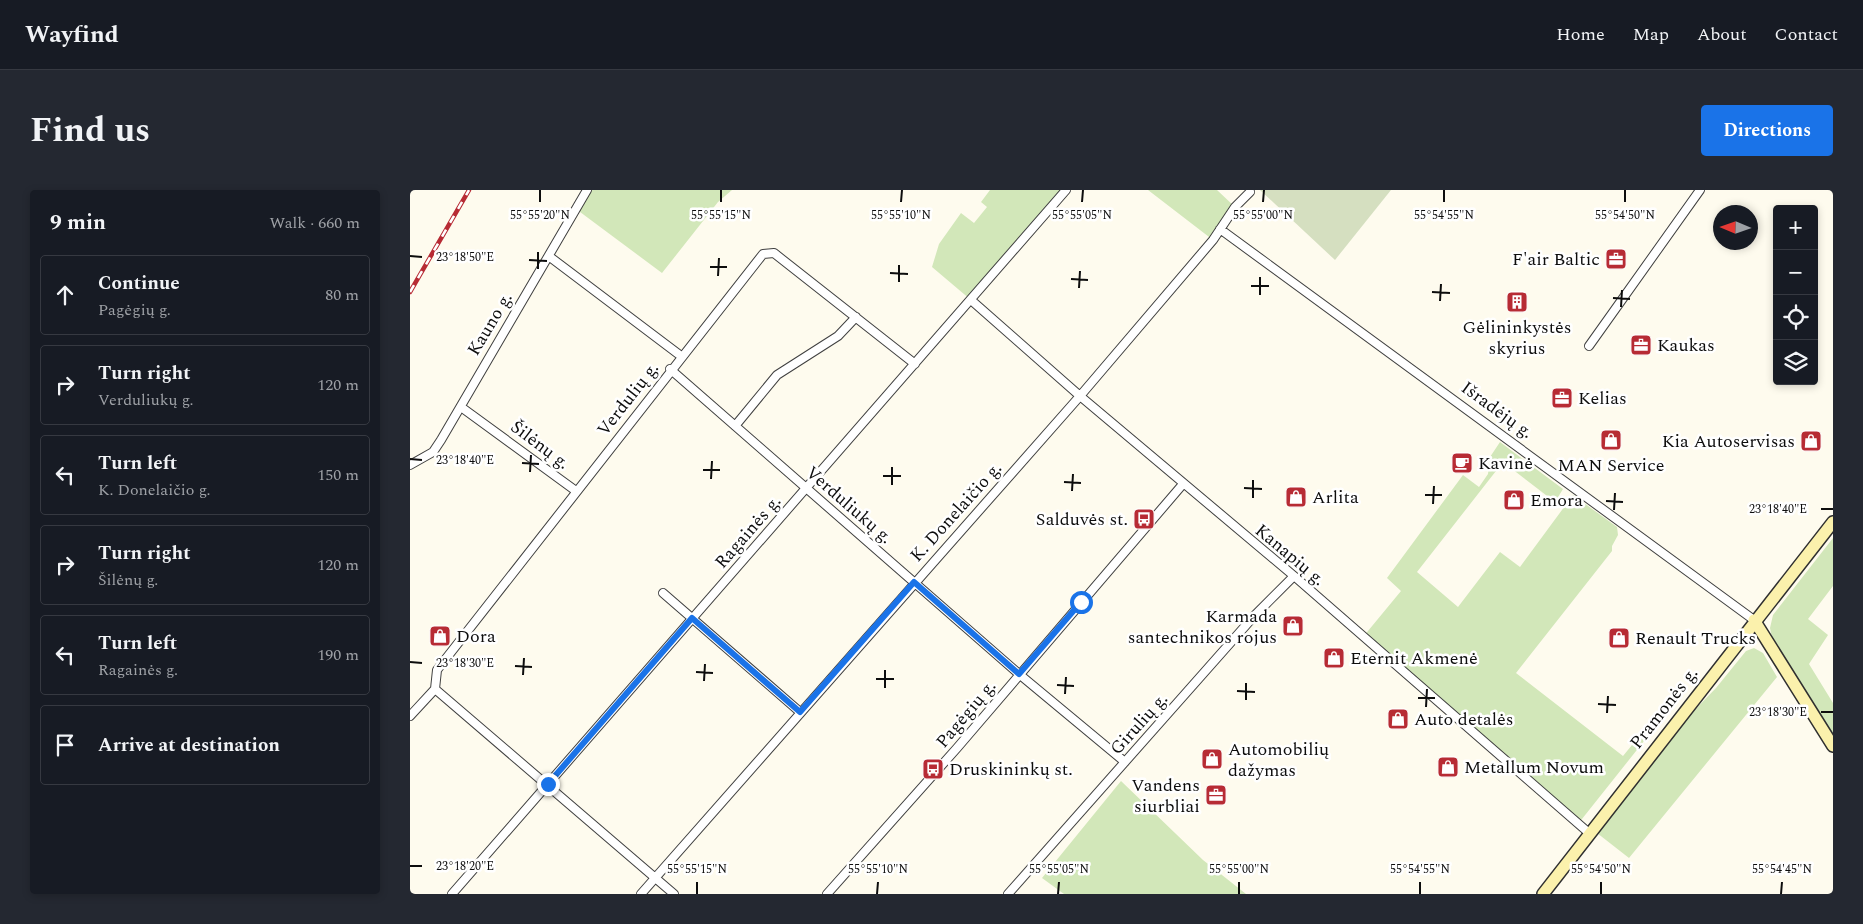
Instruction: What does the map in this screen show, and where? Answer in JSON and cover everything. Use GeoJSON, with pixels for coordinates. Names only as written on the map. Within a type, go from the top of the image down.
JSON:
{"type":"FeatureCollection","features":[{"type":"Feature","properties":{"kind":"main road","name":"Pramonės g."},"geometry":{"type":"LineString","coordinates":[[1543,894],[1754,620],[1833,522]]}},
{"type":"Feature","properties":{"kind":"main road","name":"Išradėjų g."},"geometry":{"type":"LineString","coordinates":[[1754,620],[1833,746]]}},
{"type":"Feature","properties":{"kind":"street","name":"Kauno g."},"geometry":{"type":"LineString","coordinates":[[410,465],[433,452],[461,407],[476,377],[550,257],[587,190]]}},
{"type":"Feature","properties":{"kind":"street","name":"Ragainės g."},"geometry":{"type":"LineString","coordinates":[[452,894],[1066,190]]}},
{"type":"Feature","properties":{"kind":"street"},"geometry":{"type":"LineString","coordinates":[[1590,346],[1700,190]]}},
{"type":"Feature","properties":{"kind":"street","name":"K. Donelaičio g."},"geometry":{"type":"LineString","coordinates":[[641,894],[914,582],[1080,396],[1250,192]]}},
{"type":"Feature","properties":{"kind":"street","name":"Išradėjų g."},"geometry":{"type":"LineString","coordinates":[[1220,229],[1754,620]]}},
{"type":"Feature","properties":{"kind":"street","name":"Verdulių g."},"geometry":{"type":"LineString","coordinates":[[410,716],[435,689],[437,670],[670,369],[763,254],[767,252],[774,253],[914,364]]}},
{"type":"Feature","properties":{"kind":"street"},"geometry":{"type":"LineString","coordinates":[[550,257],[681,356]]}},
{"type":"Feature","properties":{"kind":"street","name":"Kanapių g."},"geometry":{"type":"LineString","coordinates":[[972,300],[1080,396],[1294,576],[1589,833]]}},
{"type":"Feature","properties":{"kind":"street"},"geometry":{"type":"LineString","coordinates":[[735,426],[777,375],[838,336],[856,317]]}},
{"type":"Feature","properties":{"kind":"street","name":"Verduliukų g."},"geometry":{"type":"LineString","coordinates":[[670,369],[1019,674],[1125,762]]}},
{"type":"Feature","properties":{"kind":"street","name":"Šilėnų g."},"geometry":{"type":"LineString","coordinates":[[461,407],[576,490]]}},
{"type":"Feature","properties":{"kind":"street","name":"Pagėgių g."},"geometry":{"type":"LineString","coordinates":[[827,894],[1183,484]]}},
{"type":"Feature","properties":{"kind":"street","name":"Girulių g."},"geometry":{"type":"LineString","coordinates":[[1008,894],[1255,615],[1294,576]]}},
{"type":"Feature","properties":{"kind":"street"},"geometry":{"type":"LineString","coordinates":[[663,593],[800,712]]}},
{"type":"Feature","properties":{"kind":"street"},"geometry":{"type":"LineString","coordinates":[[435,689],[674,894]]}},
{"type":"Feature","properties":{"kind":"green space"},"geometry":{"type":"Polygon","coordinates":[[[587,190],[732,190],[718,202],[662,273],[576,209],[587,190]]]}},
{"type":"Feature","properties":{"kind":"green space"},"geometry":{"type":"Polygon","coordinates":[[[990,190],[1066,190],[971,300],[932,267],[939,244],[961,213],[974,223],[987,207],[981,202],[990,190]]]}},
{"type":"Feature","properties":{"kind":"green space"},"geometry":{"type":"Polygon","coordinates":[[[1148,190],[1217,190],[1235,207],[1213,240],[1148,190]]]}},
{"type":"Feature","properties":{"kind":"green space"},"geometry":{"type":"Polygon","coordinates":[[[1260,190],[1391,190],[1335,260],[1260,190]]]}},
{"type":"Feature","properties":{"kind":"green space"},"geometry":{"type":"Polygon","coordinates":[[[1500,442],[1563,489],[1555,502],[1503,462],[1417,572],[1458,607],[1500,552],[1520,567],[1573,495],[1617,527],[1618,535],[1612,546],[1612,551],[1516,673],[1623,756],[1641,734],[1644,741],[1578,824],[1363,637],[1401,591],[1387,578],[1463,475],[1479,487],[1488,474],[1490,457],[1500,442]]]}},
{"type":"Feature","properties":{"kind":"green space"},"geometry":{"type":"Polygon","coordinates":[[[1833,538],[1833,586],[1808,619],[1828,635],[1809,664],[1833,703],[1833,737],[1772,638],[1770,628],[1773,615],[1833,538]]]}},
{"type":"Feature","properties":{"kind":"green space"},"geometry":{"type":"Polygon","coordinates":[[[1754,648],[1763,653],[1777,677],[1629,858],[1597,833],[1685,720],[1716,688],[1746,651],[1754,648]]]}},
{"type":"Feature","properties":{"kind":"green space"},"geometry":{"type":"Polygon","coordinates":[[[1121,781],[1203,860],[1246,894],[1064,894],[1042,878],[1121,781]]]}},
{"type":"Feature","properties":{"kind":"railway"},"geometry":{"type":"LineString","coordinates":[[410,292],[469,190]]}},
{"type":"Feature","properties":{"kind":"place","name":"F'air Baltic"},"geometry":{"type":"Point","coordinates":[1616,259]}},
{"type":"Feature","properties":{"kind":"place","name":"Gėlininkystės skyrius"},"geometry":{"type":"Point","coordinates":[1517,302]}},
{"type":"Feature","properties":{"kind":"place","name":"Kaukas"},"geometry":{"type":"Point","coordinates":[1641,345]}},
{"type":"Feature","properties":{"kind":"place","name":"Kelias"},"geometry":{"type":"Point","coordinates":[1562,398]}},
{"type":"Feature","properties":{"kind":"place","name":"MAN Service"},"geometry":{"type":"Point","coordinates":[1611,440]}},
{"type":"Feature","properties":{"kind":"place","name":"Kia Autoservisas"},"geometry":{"type":"Point","coordinates":[1811,441]}},
{"type":"Feature","properties":{"kind":"place","name":"Kavinė"},"geometry":{"type":"Point","coordinates":[1462,463]}},
{"type":"Feature","properties":{"kind":"place","name":"Arlita"},"geometry":{"type":"Point","coordinates":[1296,497]}},
{"type":"Feature","properties":{"kind":"place","name":"Emora"},"geometry":{"type":"Point","coordinates":[1514,500]}},
{"type":"Feature","properties":{"kind":"place","name":"Salduvės st."},"geometry":{"type":"Point","coordinates":[1144,519]}},
{"type":"Feature","properties":{"kind":"place","name":"Karmada santechnikos rojus"},"geometry":{"type":"Point","coordinates":[1293,626]}},
{"type":"Feature","properties":{"kind":"place","name":"Dora"},"geometry":{"type":"Point","coordinates":[440,636]}},
{"type":"Feature","properties":{"kind":"place","name":"Renault Trucks"},"geometry":{"type":"Point","coordinates":[1619,638]}},
{"type":"Feature","properties":{"kind":"place","name":"Eternit Akmenė"},"geometry":{"type":"Point","coordinates":[1334,658]}},
{"type":"Feature","properties":{"kind":"place","name":"Auto detalės"},"geometry":{"type":"Point","coordinates":[1398,719]}},
{"type":"Feature","properties":{"kind":"place","name":"Automobilių dažymas"},"geometry":{"type":"Point","coordinates":[1212,759]}},
{"type":"Feature","properties":{"kind":"place","name":"Metallum Novum"},"geometry":{"type":"Point","coordinates":[1448,767]}},
{"type":"Feature","properties":{"kind":"place","name":"Druskininkų st."},"geometry":{"type":"Point","coordinates":[933,769]}},
{"type":"Feature","properties":{"kind":"place","name":"Vandens siurbliai"},"geometry":{"type":"Point","coordinates":[1216,795]}},
{"type":"Feature","properties":{"kind":"route"},"geometry":{"type":"LineString","coordinates":[[548,784],[692,618],[800,712],[914,582],[1019,674],[1081,602]]}}]}
